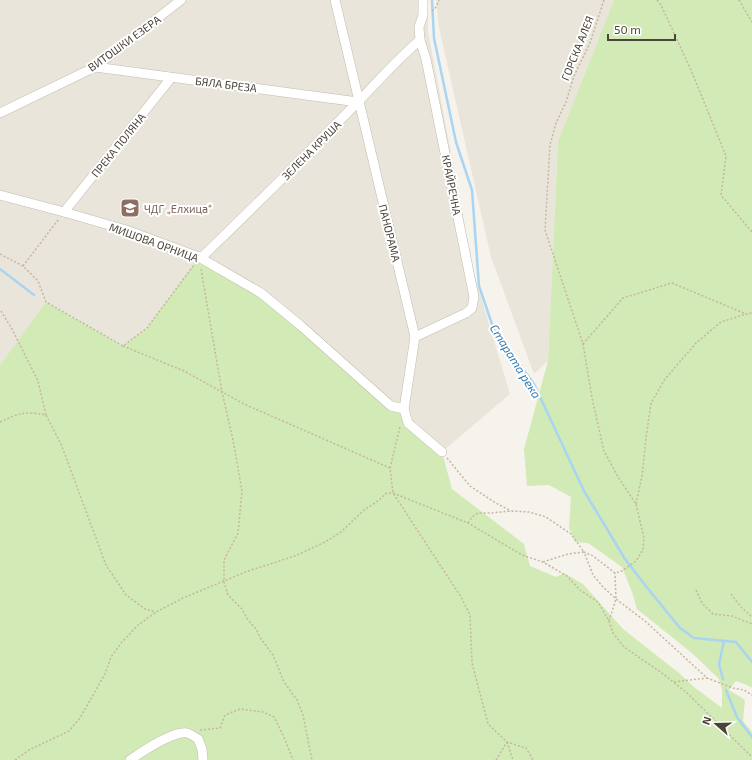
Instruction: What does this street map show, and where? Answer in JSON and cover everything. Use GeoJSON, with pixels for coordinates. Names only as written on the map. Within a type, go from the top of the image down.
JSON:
{"type":"FeatureCollection","features":[{"type":"Feature","properties":{"kind":"street","name":"ВИТОШКИ ЕЗЕРА"},"geometry":{"type":"LineString","coordinates":[[0,113],[95,67],[181,0]]}},
{"type":"Feature","properties":{"kind":"street","name":"ПАНОРАМА"},"geometry":{"type":"LineString","coordinates":[[334,0],[415,337],[404,409]]}},
{"type":"Feature","properties":{"kind":"street","name":"КРАЙРЕЧНА"},"geometry":{"type":"LineString","coordinates":[[415,337],[466,313],[472,308],[474,297],[426,59],[420,40],[419,27],[423,15],[423,0]]}},
{"type":"Feature","properties":{"kind":"street","name":"ЗЕЛЕНА КРУША"},"geometry":{"type":"LineString","coordinates":[[200,257],[203,256],[254,207],[410,48],[420,40]]}},
{"type":"Feature","properties":{"kind":"street","name":"БЯЛА БРЕЗА"},"geometry":{"type":"LineString","coordinates":[[95,67],[358,102]]}},
{"type":"Feature","properties":{"kind":"street","name":"ПРЕКА ПОЛЯНА"},"geometry":{"type":"LineString","coordinates":[[64,212],[171,78]]}},
{"type":"Feature","properties":{"kind":"street","name":"МИШОВА ОРНИЦА"},"geometry":{"type":"LineString","coordinates":[[0,195],[126,230],[200,257],[261,293],[300,325],[391,406],[404,409]]}},
{"type":"Feature","properties":{"kind":"street"},"geometry":{"type":"LineString","coordinates":[[404,409],[408,423],[442,452]]}},
{"type":"Feature","properties":{"kind":"street"},"geometry":{"type":"LineString","coordinates":[[130,760],[172,735],[187,733],[198,739],[202,749],[203,760]]}},
{"type":"Feature","properties":{"kind":"path","name":"ГОРСКА АЛЕЯ"},"geometry":{"type":"LineString","coordinates":[[604,0],[590,43],[574,76],[566,102],[556,123],[550,145],[545,230],[583,344],[592,398],[604,451],[618,477],[636,504]]}},
{"type":"Feature","properties":{"kind":"path"},"geometry":{"type":"LineString","coordinates":[[658,0],[691,70],[726,156],[721,195],[752,232]]}},
{"type":"Feature","properties":{"kind":"path"},"geometry":{"type":"LineString","coordinates":[[739,0],[752,22]]}},
{"type":"Feature","properties":{"kind":"path"},"geometry":{"type":"LineString","coordinates":[[23,266],[64,212]]}},
{"type":"Feature","properties":{"kind":"path"},"geometry":{"type":"LineString","coordinates":[[0,254],[23,266],[38,281],[46,302],[123,346],[184,371],[244,404],[390,468]]}},
{"type":"Feature","properties":{"kind":"path"},"geometry":{"type":"LineString","coordinates":[[123,346],[147,328],[200,257]]}},
{"type":"Feature","properties":{"kind":"path"},"geometry":{"type":"LineString","coordinates":[[200,257],[222,392],[233,440],[242,491],[238,533],[224,560],[224,582],[228,595],[242,609],[248,620],[256,628],[261,639],[273,655],[284,682],[297,700],[303,714],[312,760]]}},
{"type":"Feature","properties":{"kind":"path"},"geometry":{"type":"LineString","coordinates":[[583,344],[623,298],[672,283],[746,314]]}},
{"type":"Feature","properties":{"kind":"path"},"geometry":{"type":"LineString","coordinates":[[1,311],[12,329],[38,381],[46,415],[61,444],[106,566],[126,596],[145,609],[156,612]]}},
{"type":"Feature","properties":{"kind":"path"},"geometry":{"type":"LineString","coordinates":[[542,562],[568,554],[584,552],[593,556],[615,572],[622,571],[636,561],[643,550],[644,538],[636,504],[642,476],[652,403],[665,379],[696,343],[721,322],[752,313]]}},
{"type":"Feature","properties":{"kind":"path"},"geometry":{"type":"LineString","coordinates":[[0,422],[19,413],[32,412],[46,415]]}},
{"type":"Feature","properties":{"kind":"path"},"geometry":{"type":"LineString","coordinates":[[401,424],[390,468],[393,493],[461,597],[470,615],[472,663],[488,724],[507,742],[526,748],[534,760]]}},
{"type":"Feature","properties":{"kind":"path"},"geometry":{"type":"LineString","coordinates":[[442,452],[470,486],[511,511]]}},
{"type":"Feature","properties":{"kind":"path"},"geometry":{"type":"LineString","coordinates":[[15,760],[29,750],[69,731],[80,718],[105,674],[111,657],[138,624],[156,612],[183,598],[248,571],[296,556],[325,542],[341,532],[364,510],[387,493],[393,493],[468,523],[522,555],[542,562],[567,576],[580,590],[598,602],[609,621],[613,633],[624,647],[674,682],[752,757]]}},
{"type":"Feature","properties":{"kind":"path"},"geometry":{"type":"LineString","coordinates":[[468,523],[472,517],[478,513],[511,511],[529,512],[546,518],[571,534],[584,552],[593,575],[603,587],[645,621],[707,678],[752,694]]}},
{"type":"Feature","properties":{"kind":"path"},"geometry":{"type":"LineString","coordinates":[[609,621],[616,599],[615,572]]}},
{"type":"Feature","properties":{"kind":"path"},"geometry":{"type":"LineString","coordinates":[[696,590],[702,603],[713,614],[732,616],[752,624]]}},
{"type":"Feature","properties":{"kind":"path"},"geometry":{"type":"LineString","coordinates":[[731,594],[741,607],[752,617]]}},
{"type":"Feature","properties":{"kind":"path"},"geometry":{"type":"LineString","coordinates":[[674,682],[707,678]]}},
{"type":"Feature","properties":{"kind":"path"},"geometry":{"type":"LineString","coordinates":[[187,733],[205,729],[220,728],[225,715],[240,709],[263,712],[274,717],[293,760]]}},
{"type":"Feature","properties":{"kind":"path"},"geometry":{"type":"LineString","coordinates":[[496,760],[507,742]]}},
{"type":"Feature","properties":{"kind":"path"},"geometry":{"type":"LineString","coordinates":[[507,742],[513,760]]}},
{"type":"Feature","properties":{"kind":"shaded area"},"geometry":{"type":"Polygon","coordinates":[[[0,0],[428,0],[428,31],[474,274],[510,394],[442,452],[404,409],[391,406],[200,257],[147,328],[123,346],[46,302],[0,365],[0,0]]]}},
{"type":"Feature","properties":{"kind":"shaded area"},"geometry":{"type":"Polygon","coordinates":[[[436,0],[614,0],[558,141],[548,361],[534,374],[491,257],[439,28],[436,0]]]}},
{"type":"Feature","properties":{"kind":"green space"},"geometry":{"type":"Polygon","coordinates":[[[614,0],[752,0],[752,688],[736,681],[729,690],[745,700],[743,721],[752,732],[752,760],[0,760],[0,365],[46,302],[123,346],[147,328],[199,257],[261,293],[391,406],[404,409],[442,452],[452,489],[524,544],[530,566],[556,577],[564,573],[583,584],[623,629],[722,708],[722,690],[719,679],[693,654],[637,609],[622,567],[588,543],[575,542],[569,528],[571,497],[549,485],[527,486],[524,449],[548,361],[558,141],[614,0]]]}},
{"type":"Feature","properties":{"kind":"waterway","name":"Старата река"},"geometry":{"type":"LineString","coordinates":[[432,0],[434,38],[456,142],[472,190],[479,286],[494,330],[534,384],[584,491],[625,559],[645,585],[680,628],[694,638],[736,642],[752,662]]}},
{"type":"Feature","properties":{"kind":"waterway"},"geometry":{"type":"LineString","coordinates":[[0,269],[34,295]]}},
{"type":"Feature","properties":{"kind":"waterway"},"geometry":{"type":"LineString","coordinates":[[723,679],[719,664],[724,641]]}},
{"type":"Feature","properties":{"kind":"waterway"},"geometry":{"type":"LineString","coordinates":[[726,690],[737,717],[752,737]]}},
{"type":"Feature","properties":{"kind":"place","name":"ЧДГ „Елхица“"},"geometry":{"type":"Point","coordinates":[130,208]}}]}
